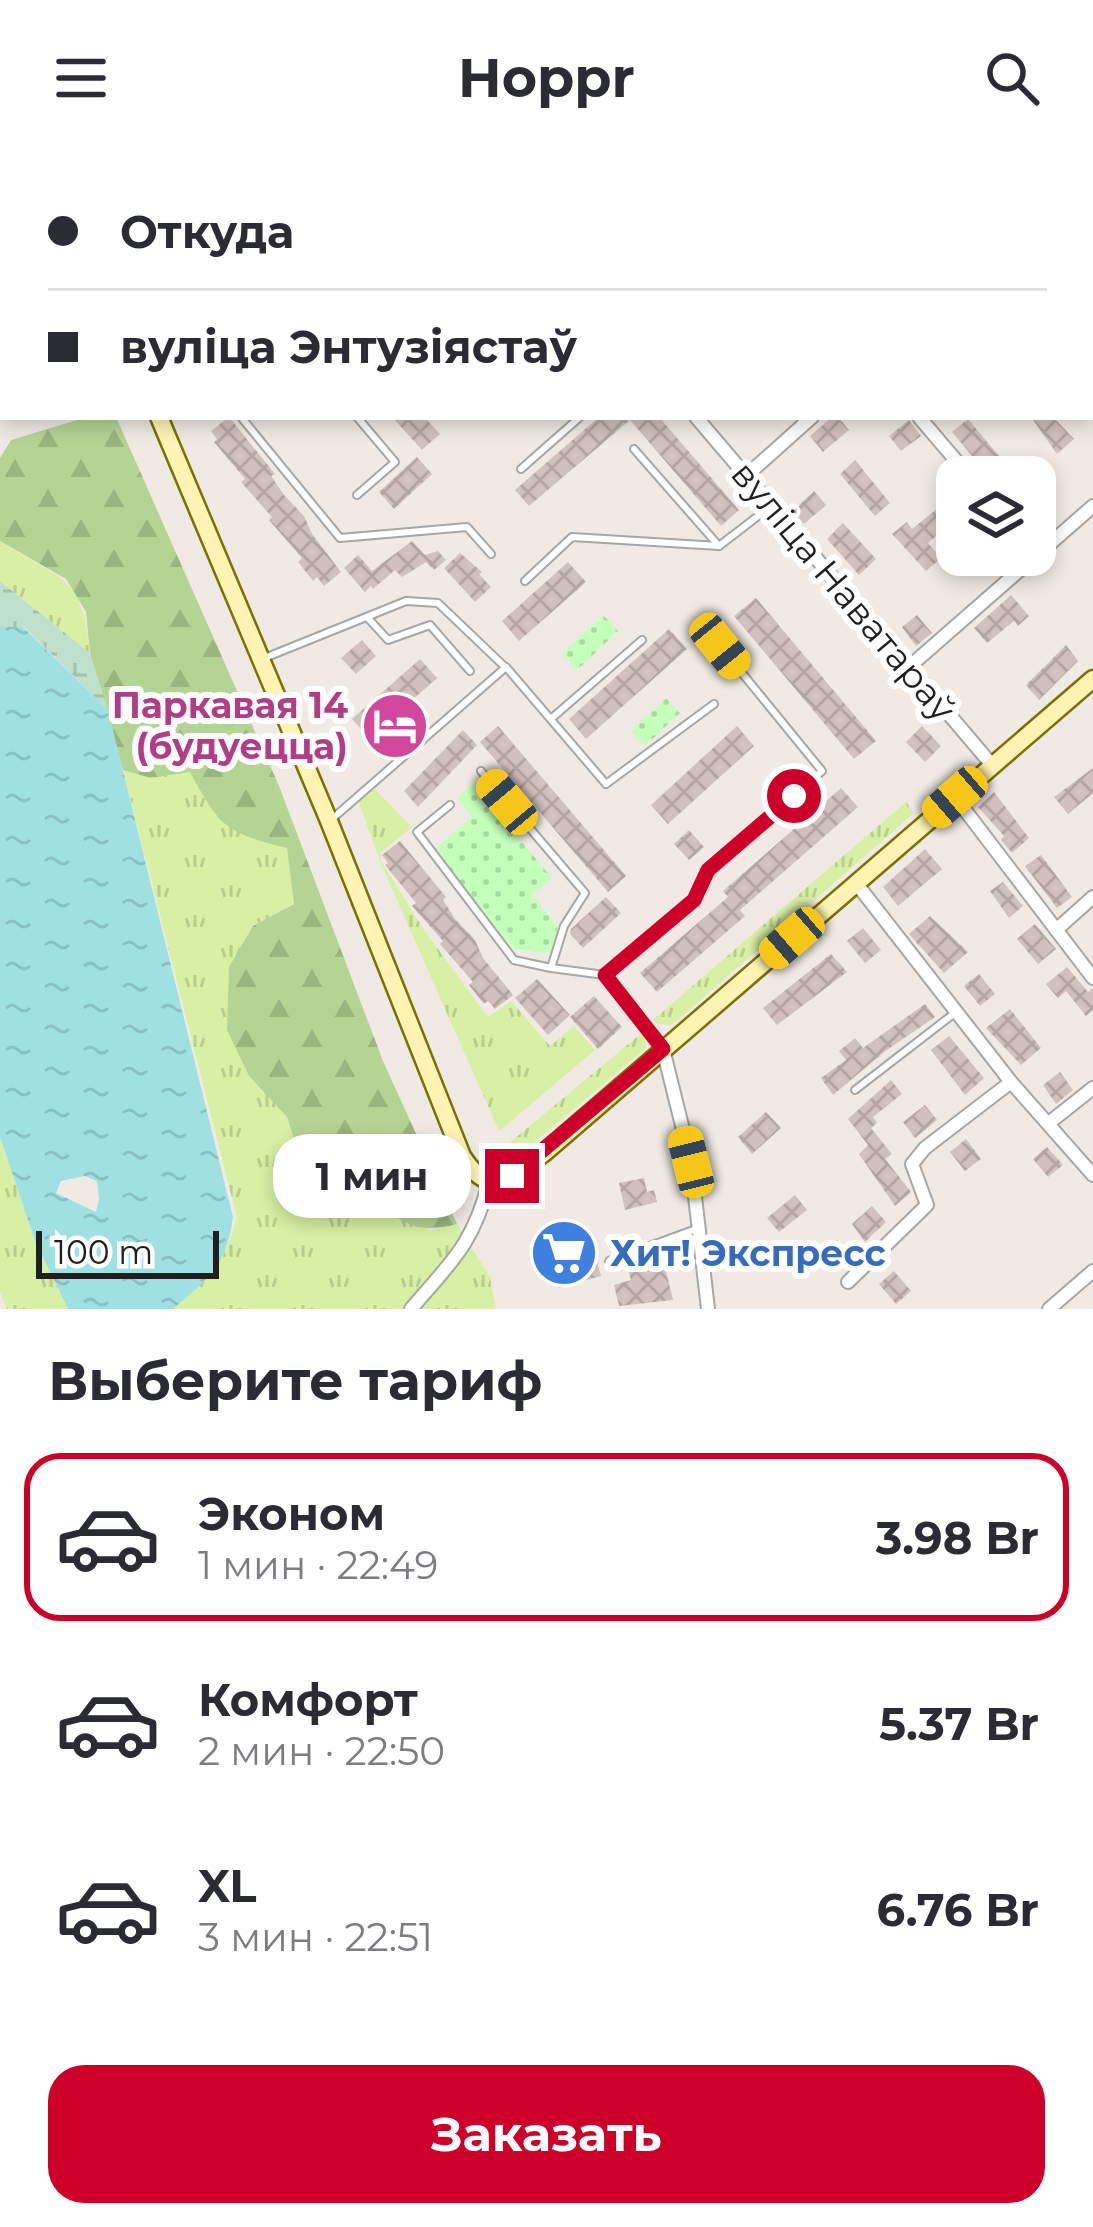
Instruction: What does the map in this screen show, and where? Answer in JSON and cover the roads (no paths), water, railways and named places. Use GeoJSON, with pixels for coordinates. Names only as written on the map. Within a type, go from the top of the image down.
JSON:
{"type":"FeatureCollection","features":[{"type":"Feature","properties":{"kind":"main road"},"geometry":{"type":"LineString","coordinates":[[159,420],[329,821],[462,1156],[475,1174],[490,1183],[506,1181],[544,1153],[1093,680]]}},
{"type":"Feature","properties":{"kind":"street","name":"вуліца Наватараў"},"geometry":{"type":"LineString","coordinates":[[699,420],[992,765]]}},
{"type":"Feature","properties":{"kind":"street"},"geometry":{"type":"LineString","coordinates":[[746,476],[809,420]]}},
{"type":"Feature","properties":{"kind":"street"},"geometry":{"type":"LineString","coordinates":[[922,420],[952,456]]}},
{"type":"Feature","properties":{"kind":"street"},"geometry":{"type":"LineString","coordinates":[[1056,537],[1093,506]]}},
{"type":"Feature","properties":{"kind":"street"},"geometry":{"type":"LineString","coordinates":[[909,667],[1011,576]]}},
{"type":"Feature","properties":{"kind":"street"},"geometry":{"type":"LineString","coordinates":[[955,797],[1093,978]]}},
{"type":"Feature","properties":{"kind":"street"},"geometry":{"type":"LineString","coordinates":[[856,883],[1011,1082],[1093,1175]]}},
{"type":"Feature","properties":{"kind":"street"},"geometry":{"type":"LineString","coordinates":[[1056,930],[1093,897]]}},
{"type":"Feature","properties":{"kind":"street"},"geometry":{"type":"LineString","coordinates":[[663,1049],[691,1162],[708,1309]]}},
{"type":"Feature","properties":{"kind":"street"},"geometry":{"type":"LineString","coordinates":[[848,1282],[927,1205],[912,1164],[925,1148],[1011,1082]]}},
{"type":"Feature","properties":{"kind":"street"},"geometry":{"type":"LineString","coordinates":[[1050,1122],[1093,1088]]}},
{"type":"Feature","properties":{"kind":"street"},"geometry":{"type":"LineString","coordinates":[[411,1309],[468,1242],[490,1183]]}},
{"type":"Feature","properties":{"kind":"street"},"geometry":{"type":"LineString","coordinates":[[1048,1309],[1093,1271]]}},
{"type":"Feature","properties":{"kind":"lane"},"geometry":{"type":"LineString","coordinates":[[243,420],[340,538],[467,527],[491,554]]}},
{"type":"Feature","properties":{"kind":"lane"},"geometry":{"type":"LineString","coordinates":[[357,495],[395,462],[360,420]]}},
{"type":"Feature","properties":{"kind":"lane"},"geometry":{"type":"LineString","coordinates":[[521,469],[577,420]]}},
{"type":"Feature","properties":{"kind":"lane"},"geometry":{"type":"LineString","coordinates":[[634,449],[719,545]]}},
{"type":"Feature","properties":{"kind":"lane"},"geometry":{"type":"LineString","coordinates":[[525,580],[572,537],[719,545],[771,506]]}},
{"type":"Feature","properties":{"kind":"lane"},"geometry":{"type":"LineString","coordinates":[[259,661],[406,601],[438,603],[553,718],[606,784],[714,704]]}},
{"type":"Feature","properties":{"kind":"lane"},"geometry":{"type":"LineString","coordinates":[[367,616],[388,640],[430,625],[470,671]]}},
{"type":"Feature","properties":{"kind":"lane"},"geometry":{"type":"LineString","coordinates":[[553,718],[642,640]]}},
{"type":"Feature","properties":{"kind":"lane"},"geometry":{"type":"LineString","coordinates":[[605,975],[694,900],[708,870],[822,771],[720,646]]}},
{"type":"Feature","properties":{"kind":"lane"},"geometry":{"type":"LineString","coordinates":[[329,821],[506,668]]}},
{"type":"Feature","properties":{"kind":"lane"},"geometry":{"type":"LineString","coordinates":[[482,771],[585,893],[564,926],[551,968]]}},
{"type":"Feature","properties":{"kind":"lane"},"geometry":{"type":"LineString","coordinates":[[450,805],[417,832],[514,960],[605,975],[663,1049]]}},
{"type":"Feature","properties":{"kind":"lane"},"geometry":{"type":"LineString","coordinates":[[855,1090],[956,1011]]}},
{"type":"Feature","properties":{"kind":"lane"},"geometry":{"type":"LineString","coordinates":[[609,1261],[700,1228]]}},
{"type":"Feature","properties":{"kind":"water"},"geometry":{"type":"Polygon","coordinates":[[[0,627],[23,627],[108,710],[233,1217],[221,1260],[173,1309],[68,1309],[35,1241],[0,1137],[0,627]],[[85,1176],[61,1181],[56,1193],[96,1212],[97,1181],[85,1176]]]}},
{"type":"Feature","properties":{"kind":"place","name":"Паркавая 14 (будуецца)"},"geometry":{"type":"Point","coordinates":[395,726]}},
{"type":"Feature","properties":{"kind":"place","name":"Хит! Экспресс"},"geometry":{"type":"Point","coordinates":[564,1253]}}]}
